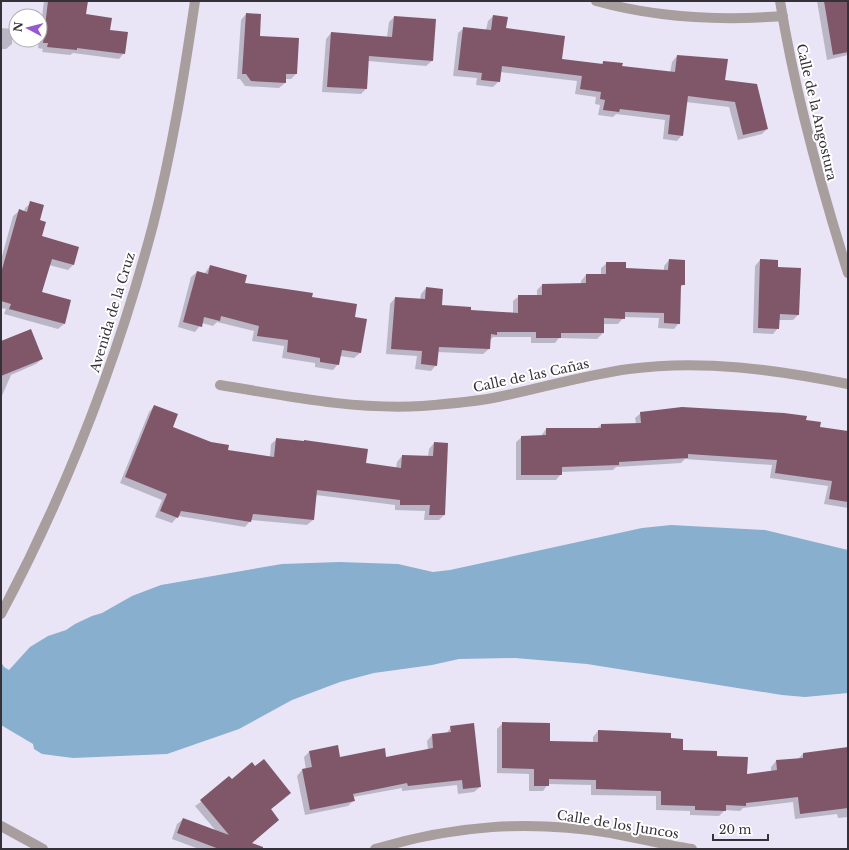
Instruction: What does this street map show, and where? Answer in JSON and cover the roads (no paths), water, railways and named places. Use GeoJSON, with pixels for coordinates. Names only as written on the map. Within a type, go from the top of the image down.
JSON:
{"type":"FeatureCollection","features":[{"type":"Feature","properties":{"kind":"street","name":"Avenida de la Cruz"},"geometry":{"type":"LineString","coordinates":[[1,614],[28,562],[66,481],[92,416],[117,345],[153,223],[176,117],[195,1]]}},
{"type":"Feature","properties":{"kind":"street"},"geometry":{"type":"LineString","coordinates":[[596,1],[669,15],[742,20],[782,16]]}},
{"type":"Feature","properties":{"kind":"street","name":"Calle de la Angostura"},"geometry":{"type":"LineString","coordinates":[[780,1],[803,117],[824,199],[848,273]]}},
{"type":"Feature","properties":{"kind":"street","name":"Calle de las Cañas"},"geometry":{"type":"LineString","coordinates":[[220,385],[326,402],[373,406],[421,406],[497,398],[631,368],[732,367],[775,371],[848,384]]}},
{"type":"Feature","properties":{"kind":"street","name":"Calle de los Juncos"},"geometry":{"type":"LineString","coordinates":[[375,849],[425,835],[468,828],[539,825],[613,834],[657,844],[692,849]]}},
{"type":"Feature","properties":{"kind":"street"},"geometry":{"type":"LineString","coordinates":[[1,826],[43,849]]}},
{"type":"Feature","properties":{"kind":"water"},"geometry":{"type":"Polygon","coordinates":[[[671,525],[765,530],[848,550],[848,693],[805,697],[782,695],[587,664],[515,658],[459,659],[432,665],[374,673],[340,682],[292,700],[239,729],[167,754],[73,758],[42,754],[34,749],[33,744],[1,725],[1,662],[4,667],[9,670],[30,647],[48,636],[66,630],[75,624],[102,613],[132,596],[161,585],[282,564],[339,562],[398,564],[433,572],[450,570],[642,528],[671,525]]]}}]}
